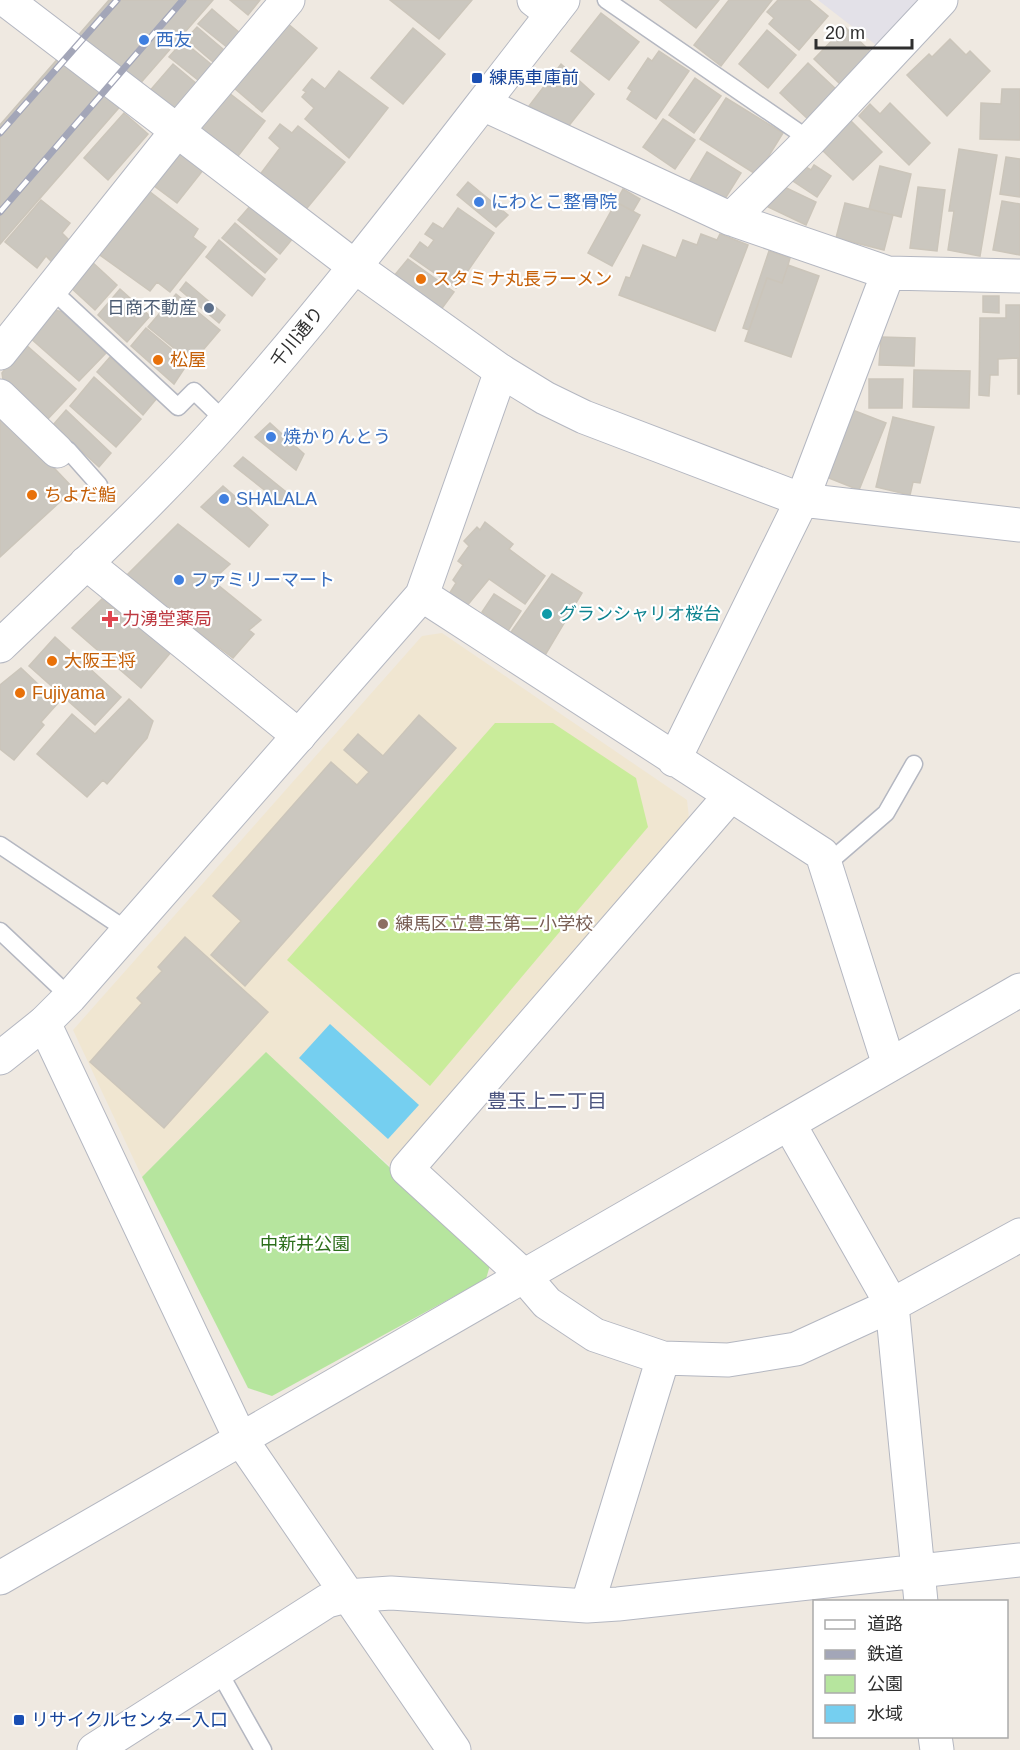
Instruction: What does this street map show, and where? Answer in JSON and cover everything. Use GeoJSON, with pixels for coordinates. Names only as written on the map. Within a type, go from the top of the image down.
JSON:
{"type":"FeatureCollection","features":[{"type":"Feature","properties":{"kind":"street"},"geometry":{"type":"LineString","coordinates":[[6,0],[354,266],[501,371],[584,417],[802,500],[1020,525]]}},
{"type":"Feature","properties":{"kind":"street"},"geometry":{"type":"LineString","coordinates":[[0,353],[177,131],[288,0]]}},
{"type":"Feature","properties":{"kind":"street"},"geometry":{"type":"LineString","coordinates":[[731,219],[810,140],[941,0]]}},
{"type":"Feature","properties":{"kind":"street","name":"千川通り"},"geometry":{"type":"LineString","coordinates":[[0,646],[147,504],[225,421],[354,266],[483,104],[550,5]]}},
{"type":"Feature","properties":{"kind":"street"},"geometry":{"type":"LineString","coordinates":[[483,104],[731,219],[888,273],[1020,276]]}},
{"type":"Feature","properties":{"kind":"street"},"geometry":{"type":"LineString","coordinates":[[674,760],[802,500],[888,273]]}},
{"type":"Feature","properties":{"kind":"street"},"geometry":{"type":"LineString","coordinates":[[0,1058],[44,1023],[70,998],[422,596],[501,371]]}},
{"type":"Feature","properties":{"kind":"street"},"geometry":{"type":"LineString","coordinates":[[0,396],[57,451]]}},
{"type":"Feature","properties":{"kind":"street"},"geometry":{"type":"LineString","coordinates":[[86,564],[299,736]]}},
{"type":"Feature","properties":{"kind":"street"},"geometry":{"type":"LineString","coordinates":[[422,596],[822,854],[889,1065]]}},
{"type":"Feature","properties":{"kind":"street"},"geometry":{"type":"LineString","coordinates":[[730,796],[407,1169],[523,1275],[547,1303],[595,1335],[663,1358],[728,1360],[796,1349],[892,1305],[1020,1235]]}},
{"type":"Feature","properties":{"kind":"street"},"geometry":{"type":"LineString","coordinates":[[0,1578],[1020,990]]}},
{"type":"Feature","properties":{"kind":"street"},"geometry":{"type":"LineString","coordinates":[[44,1023],[240,1438],[346,1596],[454,1750]]}},
{"type":"Feature","properties":{"kind":"street"},"geometry":{"type":"LineString","coordinates":[[789,1124],[892,1305],[919,1586]]}},
{"type":"Feature","properties":{"kind":"street"},"geometry":{"type":"LineString","coordinates":[[587,1606],[663,1358]]}},
{"type":"Feature","properties":{"kind":"street"},"geometry":{"type":"LineString","coordinates":[[94,1750],[327,1601],[346,1596],[391,1593],[587,1606],[919,1586],[1020,1560]]}},
{"type":"Feature","properties":{"kind":"lane"},"geometry":{"type":"LineString","coordinates":[[606,0],[810,140]]}},
{"type":"Feature","properties":{"kind":"lane"},"geometry":{"type":"LineString","coordinates":[[51,289],[178,407],[194,390],[225,421]]}},
{"type":"Feature","properties":{"kind":"lane"},"geometry":{"type":"LineString","coordinates":[[57,451],[68,450],[99,485]]}},
{"type":"Feature","properties":{"kind":"lane"},"geometry":{"type":"LineString","coordinates":[[827,864],[886,813],[914,764]]}},
{"type":"Feature","properties":{"kind":"lane"},"geometry":{"type":"LineString","coordinates":[[0,845],[128,932]]}},
{"type":"Feature","properties":{"kind":"lane"},"geometry":{"type":"LineString","coordinates":[[0,931],[70,998]]}},
{"type":"Feature","properties":{"kind":"lane"},"geometry":{"type":"LineString","coordinates":[[218,1671],[263,1750]]}},
{"type":"Feature","properties":{"kind":"shaded area"},"geometry":{"type":"Polygon","coordinates":[[[818,0],[926,0],[880,48],[818,0]]]}},
{"type":"Feature","properties":{"kind":"shaded area","name":"練馬区立豊玉第二小学校"},"geometry":{"type":"Polygon","coordinates":[[[442,633],[687,800],[689,818],[391,1167],[266,1053],[142,1177],[73,1030],[422,636],[442,633]]]}},
{"type":"Feature","properties":{"kind":"green space"},"geometry":{"type":"Polygon","coordinates":[[[495,723],[553,723],[636,778],[648,827],[430,1086],[287,960],[495,723]]]}},
{"type":"Feature","properties":{"kind":"green space","name":"中新井公園"},"geometry":{"type":"Polygon","coordinates":[[[266,1052],[491,1262],[486,1279],[272,1396],[248,1388],[142,1177],[266,1052]]]}},
{"type":"Feature","properties":{"kind":"water"},"geometry":{"type":"Polygon","coordinates":[[[330,1024],[419,1105],[388,1139],[299,1058],[330,1024]]]}},
{"type":"Feature","properties":{"kind":"building"},"geometry":{"type":"Polygon","coordinates":[[[109,0],[213,0],[0,244],[0,125],[109,0]]]}},
{"type":"Feature","properties":{"kind":"building"},"geometry":{"type":"Polygon","coordinates":[[[230,0],[260,0],[248,15],[230,0]]]}},
{"type":"Feature","properties":{"kind":"building"},"geometry":{"type":"Polygon","coordinates":[[[390,0],[472,0],[439,39],[390,0]]]}},
{"type":"Feature","properties":{"kind":"building"},"geometry":{"type":"Polygon","coordinates":[[[660,0],[719,0],[696,28],[660,0]]]}},
{"type":"Feature","properties":{"kind":"building"},"geometry":{"type":"Polygon","coordinates":[[[729,0],[772,0],[721,66],[694,45],[729,0]]]}},
{"type":"Feature","properties":{"kind":"building"},"geometry":{"type":"Polygon","coordinates":[[[778,0],[809,0],[828,16],[799,50],[769,24],[774,18],[767,12],[778,0]]]}},
{"type":"Feature","properties":{"kind":"building"},"geometry":{"type":"Polygon","coordinates":[[[212,9],[240,33],[228,48],[198,24],[212,9]]]}},
{"type":"Feature","properties":{"kind":"building"},"geometry":{"type":"Polygon","coordinates":[[[601,13],[639,42],[609,80],[571,51],[601,13]]]}},
{"type":"Feature","properties":{"kind":"building"},"geometry":{"type":"Polygon","coordinates":[[[281,18],[317,48],[262,112],[227,82],[281,18]]]}},
{"type":"Feature","properties":{"kind":"building"},"geometry":{"type":"Polygon","coordinates":[[[197,27],[223,49],[213,62],[186,39],[197,27]]]}},
{"type":"Feature","properties":{"kind":"building"},"geometry":{"type":"Polygon","coordinates":[[[845,27],[871,52],[840,84],[814,59],[845,27]]]}},
{"type":"Feature","properties":{"kind":"building"},"geometry":{"type":"Polygon","coordinates":[[[413,28],[445,54],[403,104],[371,78],[413,28]]]}},
{"type":"Feature","properties":{"kind":"building"},"geometry":{"type":"Polygon","coordinates":[[[767,30],[796,55],[768,88],[739,64],[767,30]]]}},
{"type":"Feature","properties":{"kind":"building"},"geometry":{"type":"Polygon","coordinates":[[[950,39],[966,55],[970,51],[990,71],[947,116],[907,75],[929,54],[932,57],[950,39]]]}},
{"type":"Feature","properties":{"kind":"building"},"geometry":{"type":"Polygon","coordinates":[[[183,41],[212,65],[198,80],[169,57],[183,41]]]}},
{"type":"Feature","properties":{"kind":"building"},"geometry":{"type":"Polygon","coordinates":[[[659,51],[689,71],[656,119],[627,99],[632,91],[628,88],[648,58],[652,61],[659,51]]]}},
{"type":"Feature","properties":{"kind":"building"},"geometry":{"type":"Polygon","coordinates":[[[808,63],[838,91],[810,121],[780,93],[808,63]]]}},
{"type":"Feature","properties":{"kind":"building"},"geometry":{"type":"Polygon","coordinates":[[[173,64],[197,84],[178,108],[169,110],[148,93],[173,64]]]}},
{"type":"Feature","properties":{"kind":"building"},"geometry":{"type":"Polygon","coordinates":[[[561,64],[594,94],[567,128],[529,106],[561,64]]]}},
{"type":"Feature","properties":{"kind":"building"},"geometry":{"type":"Polygon","coordinates":[[[339,71],[388,108],[349,158],[305,119],[314,108],[302,97],[306,92],[303,90],[312,79],[325,89],[339,71]]]}},
{"type":"Feature","properties":{"kind":"building"},"geometry":{"type":"Polygon","coordinates":[[[695,78],[721,96],[694,133],[669,115],[695,78]]]}},
{"type":"Feature","properties":{"kind":"building"},"geometry":{"type":"Polygon","coordinates":[[[224,89],[265,121],[235,160],[194,128],[224,89]]]}},
{"type":"Feature","properties":{"kind":"building"},"geometry":{"type":"Polygon","coordinates":[[[1002,89],[1020,89],[1020,140],[980,139],[981,103],[1001,104],[1002,89]]]}},
{"type":"Feature","properties":{"kind":"building"},"geometry":{"type":"Polygon","coordinates":[[[726,98],[783,133],[757,175],[700,139],[726,98]]]}},
{"type":"Feature","properties":{"kind":"building"},"geometry":{"type":"Polygon","coordinates":[[[890,103],[930,143],[909,165],[859,116],[870,104],[880,114],[890,103]]]}},
{"type":"Feature","properties":{"kind":"building"},"geometry":{"type":"Polygon","coordinates":[[[124,113],[148,134],[108,180],[84,158],[124,113]]]}},
{"type":"Feature","properties":{"kind":"building"},"geometry":{"type":"Polygon","coordinates":[[[848,118],[882,152],[853,180],[819,147],[848,118]]]}},
{"type":"Feature","properties":{"kind":"building"},"geometry":{"type":"Polygon","coordinates":[[[663,119],[695,140],[675,169],[643,147],[663,119]]]}},
{"type":"Feature","properties":{"kind":"building"},"geometry":{"type":"Polygon","coordinates":[[[280,124],[292,133],[298,126],[345,162],[303,213],[259,176],[280,148],[269,138],[280,124]]]}},
{"type":"Feature","properties":{"kind":"building"},"geometry":{"type":"Polygon","coordinates":[[[176,148],[204,169],[177,203],[149,182],[176,148]]]}},
{"type":"Feature","properties":{"kind":"building"},"geometry":{"type":"Polygon","coordinates":[[[959,149],[997,155],[980,256],[948,250],[954,211],[949,211],[959,149]]]}},
{"type":"Feature","properties":{"kind":"building"},"geometry":{"type":"Polygon","coordinates":[[[707,152],[741,173],[723,202],[689,182],[707,152]]]}},
{"type":"Feature","properties":{"kind":"building"},"geometry":{"type":"Polygon","coordinates":[[[1006,157],[1020,159],[1020,197],[1000,194],[1006,157]]]}},
{"type":"Feature","properties":{"kind":"building"},"geometry":{"type":"Polygon","coordinates":[[[814,165],[831,176],[817,197],[793,181],[804,166],[811,170],[814,165]]]}},
{"type":"Feature","properties":{"kind":"building"},"geometry":{"type":"Polygon","coordinates":[[[880,166],[911,174],[901,217],[869,209],[880,166]]]}},
{"type":"Feature","properties":{"kind":"building"},"geometry":{"type":"Polygon","coordinates":[[[468,182],[508,215],[496,227],[457,195],[468,182]]]}},
{"type":"Feature","properties":{"kind":"building"},"geometry":{"type":"Polygon","coordinates":[[[778,184],[816,202],[806,225],[768,207],[778,184]]]}},
{"type":"Feature","properties":{"kind":"building"},"geometry":{"type":"Polygon","coordinates":[[[918,187],[945,190],[937,251],[910,248],[918,187]]]}},
{"type":"Feature","properties":{"kind":"building"},"geometry":{"type":"Polygon","coordinates":[[[145,188],[198,229],[193,237],[206,247],[170,292],[157,282],[150,291],[97,253],[145,188]]]}},
{"type":"Feature","properties":{"kind":"building"},"geometry":{"type":"Polygon","coordinates":[[[623,189],[640,199],[633,211],[616,202],[623,189]]]}},
{"type":"Feature","properties":{"kind":"building"},"geometry":{"type":"Polygon","coordinates":[[[41,200],[70,223],[62,233],[69,240],[52,262],[46,256],[37,268],[5,242],[41,200]]]}},
{"type":"Feature","properties":{"kind":"building"},"geometry":{"type":"Polygon","coordinates":[[[1002,201],[1020,204],[1020,255],[993,250],[1002,201]]]}},
{"type":"Feature","properties":{"kind":"building"},"geometry":{"type":"Polygon","coordinates":[[[616,202],[640,215],[612,266],[588,253],[616,202]]]}},
{"type":"Feature","properties":{"kind":"building"},"geometry":{"type":"Polygon","coordinates":[[[845,203],[893,215],[884,250],[836,238],[845,203]]]}},
{"type":"Feature","properties":{"kind":"building"},"geometry":{"type":"Polygon","coordinates":[[[251,205],[293,238],[280,254],[238,220],[251,205]]]}},
{"type":"Feature","properties":{"kind":"building"},"geometry":{"type":"Polygon","coordinates":[[[458,208],[494,233],[456,288],[410,256],[420,242],[428,248],[434,240],[425,234],[433,223],[443,229],[458,208]]]}},
{"type":"Feature","properties":{"kind":"building"},"geometry":{"type":"Polygon","coordinates":[[[235,223],[277,259],[265,273],[222,238],[235,223]]]}},
{"type":"Feature","properties":{"kind":"building"},"geometry":{"type":"Polygon","coordinates":[[[701,234],[717,240],[720,234],[748,245],[715,331],[619,295],[626,277],[630,278],[643,245],[676,258],[683,240],[697,245],[701,234]]]}},
{"type":"Feature","properties":{"kind":"building"},"geometry":{"type":"Polygon","coordinates":[[[219,240],[265,279],[252,296],[206,257],[219,240]]]}},
{"type":"Feature","properties":{"kind":"building"},"geometry":{"type":"Polygon","coordinates":[[[769,251],[790,258],[782,283],[767,278],[749,330],[743,328],[769,251]]]}},
{"type":"Feature","properties":{"kind":"building"},"geometry":{"type":"Polygon","coordinates":[[[408,259],[454,292],[440,311],[393,277],[408,259]]]}},
{"type":"Feature","properties":{"kind":"building"},"geometry":{"type":"Polygon","coordinates":[[[91,261],[117,285],[95,310],[69,286],[91,261]]]}},
{"type":"Feature","properties":{"kind":"building"},"geometry":{"type":"Polygon","coordinates":[[[788,265],[819,276],[791,357],[745,341],[767,278],[782,283],[788,265]]]}},
{"type":"Feature","properties":{"kind":"building"},"geometry":{"type":"Polygon","coordinates":[[[186,282],[225,315],[219,323],[180,290],[186,282]]]}},
{"type":"Feature","properties":{"kind":"building"},"geometry":{"type":"Polygon","coordinates":[[[120,289],[150,316],[127,342],[98,315],[120,289]]]}},
{"type":"Feature","properties":{"kind":"building"},"geometry":{"type":"Polygon","coordinates":[[[176,294],[220,330],[192,363],[148,327],[176,294]]]}},
{"type":"Feature","properties":{"kind":"building"},"geometry":{"type":"Polygon","coordinates":[[[983,296],[999,296],[999,313],[983,312],[983,296]]]}},
{"type":"Feature","properties":{"kind":"building"},"geometry":{"type":"Polygon","coordinates":[[[1006,305],[1020,305],[1020,394],[1018,394],[1018,358],[998,359],[998,375],[990,375],[989,396],[979,395],[980,318],[1006,318],[1006,305]]]}},
{"type":"Feature","properties":{"kind":"building"},"geometry":{"type":"Polygon","coordinates":[[[54,310],[63,312],[106,353],[79,381],[29,337],[54,310]]]}},
{"type":"Feature","properties":{"kind":"building"},"geometry":{"type":"Polygon","coordinates":[[[146,328],[188,363],[174,384],[131,346],[146,328]]]}},
{"type":"Feature","properties":{"kind":"building"},"geometry":{"type":"Polygon","coordinates":[[[881,337],[915,338],[914,366],[879,365],[881,337]]]}},
{"type":"Feature","properties":{"kind":"building"},"geometry":{"type":"Polygon","coordinates":[[[25,344],[76,389],[46,421],[3,380],[2,373],[25,344]]]}},
{"type":"Feature","properties":{"kind":"building"},"geometry":{"type":"Polygon","coordinates":[[[110,357],[157,398],[143,415],[97,372],[110,357]]]}},
{"type":"Feature","properties":{"kind":"building"},"geometry":{"type":"Polygon","coordinates":[[[914,370],[970,371],[969,408],[913,407],[914,370]]]}},
{"type":"Feature","properties":{"kind":"building"},"geometry":{"type":"Polygon","coordinates":[[[94,377],[141,419],[116,447],[70,406],[94,377]]]}},
{"type":"Feature","properties":{"kind":"building"},"geometry":{"type":"Polygon","coordinates":[[[869,379],[903,379],[902,408],[869,408],[869,379]]]}},
{"type":"Feature","properties":{"kind":"building"},"geometry":{"type":"Polygon","coordinates":[[[850,409],[886,423],[859,490],[824,476],[850,409]]]}},
{"type":"Feature","properties":{"kind":"building"},"geometry":{"type":"Polygon","coordinates":[[[66,410],[111,453],[99,467],[53,425],[66,410]]]}},
{"type":"Feature","properties":{"kind":"building"},"geometry":{"type":"Polygon","coordinates":[[[0,411],[74,489],[0,557],[0,411]]]}},
{"type":"Feature","properties":{"kind":"building"},"geometry":{"type":"Polygon","coordinates":[[[893,417],[934,427],[920,483],[913,482],[910,495],[876,487],[893,417]]]}},
{"type":"Feature","properties":{"kind":"building"},"geometry":{"type":"Polygon","coordinates":[[[270,423],[304,454],[296,470],[255,437],[270,423]]]}},
{"type":"Feature","properties":{"kind":"building"},"geometry":{"type":"Polygon","coordinates":[[[243,457],[290,495],[282,504],[234,466],[243,457]]]}},
{"type":"Feature","properties":{"kind":"building"},"geometry":{"type":"Polygon","coordinates":[[[223,486],[268,525],[249,547],[201,507],[223,486]]]}},
{"type":"Feature","properties":{"kind":"building"},"geometry":{"type":"Polygon","coordinates":[[[485,522],[513,544],[509,549],[545,576],[525,604],[489,579],[466,607],[449,594],[456,583],[453,580],[463,565],[458,561],[469,546],[464,541],[477,527],[480,530],[485,522]]]}},
{"type":"Feature","properties":{"kind":"building"},"geometry":{"type":"Polygon","coordinates":[[[178,524],[230,564],[217,576],[221,581],[218,585],[261,620],[249,630],[254,634],[233,658],[125,577],[178,524]]]}},
{"type":"Feature","properties":{"kind":"building","name":"グランシャリオ桜台"},"geometry":{"type":"Polygon","coordinates":[[[552,574],[582,593],[544,657],[509,635],[552,574]]]}},
{"type":"Feature","properties":{"kind":"building"},"geometry":{"type":"Polygon","coordinates":[[[494,594],[521,611],[508,631],[482,612],[494,594]]]}},
{"type":"Feature","properties":{"kind":"building"},"geometry":{"type":"Polygon","coordinates":[[[102,599],[171,652],[141,688],[72,628],[102,599]]]}},
{"type":"Feature","properties":{"kind":"building"},"geometry":{"type":"Polygon","coordinates":[[[55,637],[121,697],[95,725],[29,666],[55,637]]]}},
{"type":"Feature","properties":{"kind":"building"},"geometry":{"type":"Polygon","coordinates":[[[21,668],[58,703],[41,722],[44,725],[14,760],[0,749],[0,685],[21,668]]]}},
{"type":"Feature","properties":{"kind":"building"},"geometry":{"type":"Polygon","coordinates":[[[129,699],[153,721],[147,738],[107,784],[103,780],[87,797],[37,754],[72,714],[95,734],[129,699]]]}},
{"type":"Feature","properties":{"kind":"building"},"geometry":{"type":"Polygon","coordinates":[[[419,715],[456,748],[245,986],[211,955],[241,921],[213,896],[331,762],[357,785],[369,772],[344,750],[358,734],[383,756],[419,715]]]}},
{"type":"Feature","properties":{"kind":"building"},"geometry":{"type":"Polygon","coordinates":[[[185,937],[268,1012],[164,1128],[90,1062],[142,1003],[137,998],[162,971],[158,967],[185,937]]]}},
{"type":"Feature","properties":{"kind":"railway"},"geometry":{"type":"LineString","coordinates":[[0,133],[117,0]]}},
{"type":"Feature","properties":{"kind":"railway"},"geometry":{"type":"LineString","coordinates":[[0,212],[183,0]]}},
{"type":"Feature","properties":{"kind":"place","name":"西友"},"geometry":{"type":"Point","coordinates":[144,40]}},
{"type":"Feature","properties":{"kind":"place","name":"練馬車庫前"},"geometry":{"type":"Point","coordinates":[477,78]}},
{"type":"Feature","properties":{"kind":"place","name":"にわとこ整骨院"},"geometry":{"type":"Point","coordinates":[479,202]}},
{"type":"Feature","properties":{"kind":"place","name":"スタミナ丸長ラーメン"},"geometry":{"type":"Point","coordinates":[421,279]}},
{"type":"Feature","properties":{"kind":"place","name":"日商不動産"},"geometry":{"type":"Point","coordinates":[209,308]}},
{"type":"Feature","properties":{"kind":"place","name":"松屋"},"geometry":{"type":"Point","coordinates":[158,360]}},
{"type":"Feature","properties":{"kind":"place","name":"焼かりんとう"},"geometry":{"type":"Point","coordinates":[271,437]}},
{"type":"Feature","properties":{"kind":"place","name":"ちよだ鮨"},"geometry":{"type":"Point","coordinates":[32,495]}},
{"type":"Feature","properties":{"kind":"place","name":"SHALALA"},"geometry":{"type":"Point","coordinates":[224,499]}},
{"type":"Feature","properties":{"kind":"place","name":"ファミリーマート"},"geometry":{"type":"Point","coordinates":[179,580]}},
{"type":"Feature","properties":{"kind":"place","name":"グランシャリオ桜台"},"geometry":{"type":"Point","coordinates":[547,614]}},
{"type":"Feature","properties":{"kind":"place","name":"力湧堂薬局"},"geometry":{"type":"Point","coordinates":[110,619]}},
{"type":"Feature","properties":{"kind":"place","name":"大阪王将"},"geometry":{"type":"Point","coordinates":[52,661]}},
{"type":"Feature","properties":{"kind":"place","name":"Fujiyama"},"geometry":{"type":"Point","coordinates":[20,693]}},
{"type":"Feature","properties":{"kind":"place","name":"練馬区立豊玉第二小学校"},"geometry":{"type":"Point","coordinates":[383,924]}},
{"type":"Feature","properties":{"kind":"place","name":"リサイクルセンター入口"},"geometry":{"type":"Point","coordinates":[19,1720]}},
{"type":"Feature","properties":{"kind":"district","name":"豊玉上二丁目"},"geometry":{"type":"Point","coordinates":[547,1101]}}]}
